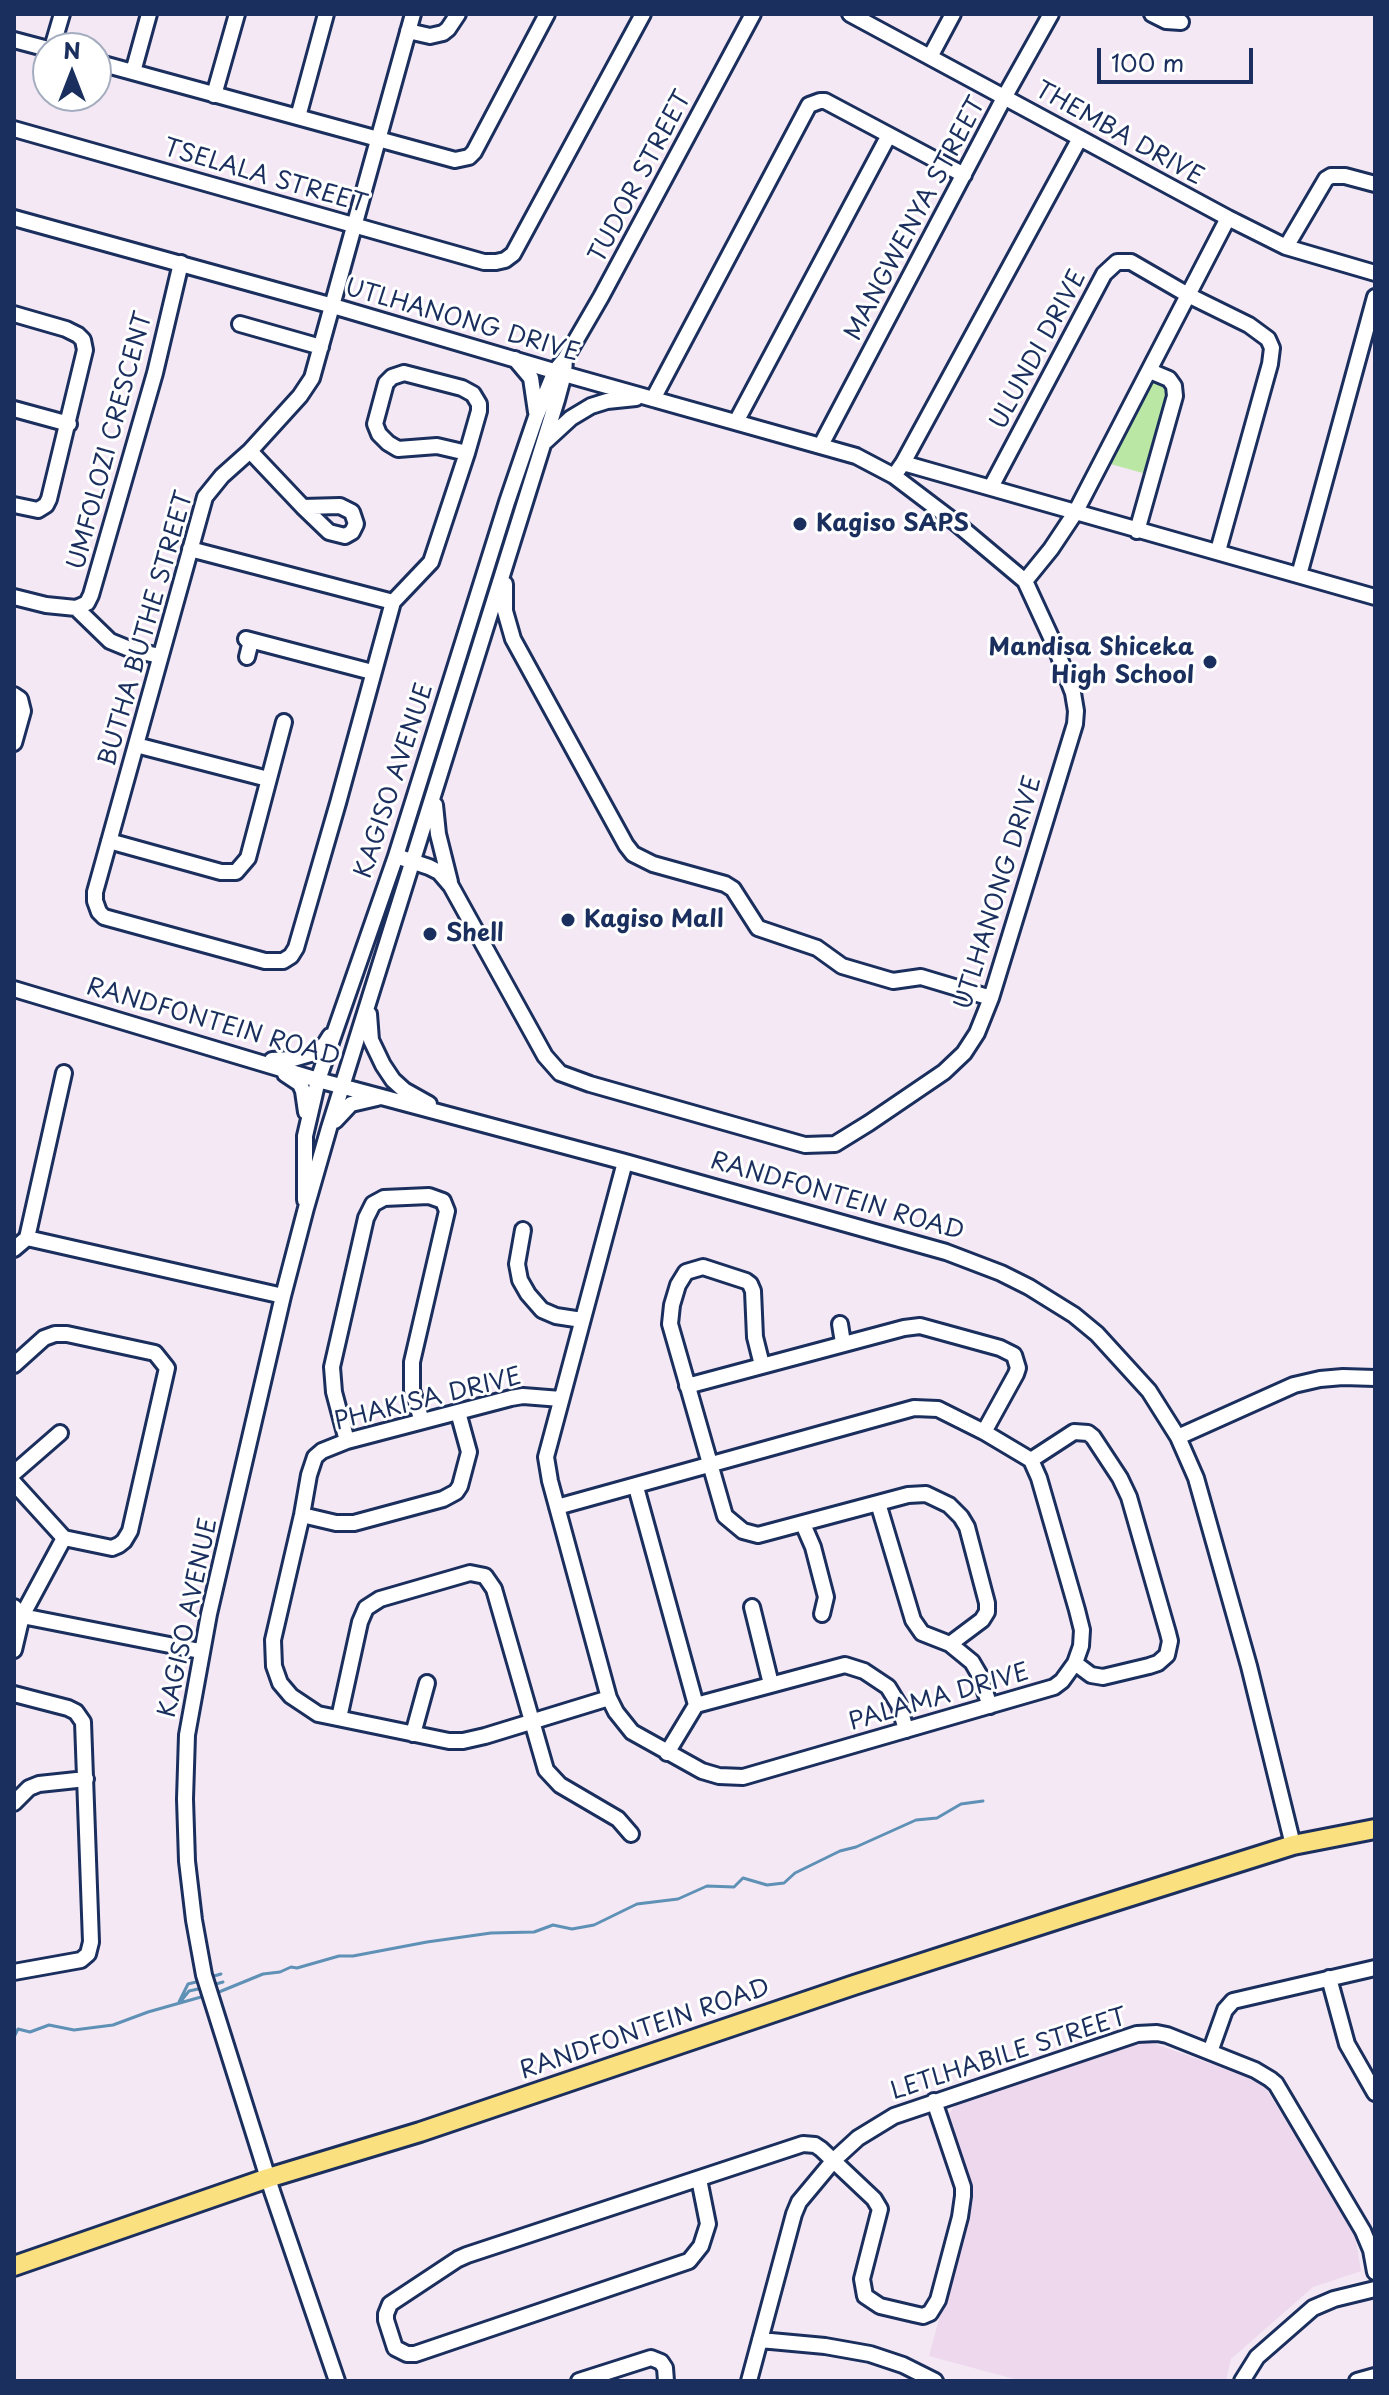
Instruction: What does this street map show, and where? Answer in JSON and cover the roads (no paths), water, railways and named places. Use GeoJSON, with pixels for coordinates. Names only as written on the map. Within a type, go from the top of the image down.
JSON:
{"type":"FeatureCollection","features":[{"type":"Feature","properties":{"kind":"main road","name":"RANDFONTEIN ROAD"},"geometry":{"type":"LineString","coordinates":[[14,2266],[268,2178],[420,2132],[854,1985],[1293,1845],[1375,1829]]}},
{"type":"Feature","properties":{"kind":"street"},"geometry":{"type":"LineString","coordinates":[[133,72],[149,14]]}},
{"type":"Feature","properties":{"kind":"street"},"geometry":{"type":"LineString","coordinates":[[214,95],[237,14]]}},
{"type":"Feature","properties":{"kind":"street"},"geometry":{"type":"LineString","coordinates":[[298,117],[326,14]]}},
{"type":"Feature","properties":{"kind":"street","name":"BUTHA BUTHE STREET"},"geometry":{"type":"LineString","coordinates":[[372,672],[338,803],[296,948],[291,956],[283,961],[265,961],[104,917],[96,907],[95,892],[205,497],[307,386],[333,306],[413,14]]}},
{"type":"Feature","properties":{"kind":"street"},"geometry":{"type":"LineString","coordinates":[[408,31],[430,36],[443,33],[458,14]]}},
{"type":"Feature","properties":{"kind":"street"},"geometry":{"type":"LineString","coordinates":[[112,66],[446,160],[469,157],[478,145],[547,14]]}},
{"type":"Feature","properties":{"kind":"street","name":"TSELALA STREET"},"geometry":{"type":"LineString","coordinates":[[14,129],[484,262],[496,262],[513,254],[643,14]]}},
{"type":"Feature","properties":{"kind":"street","name":"TUDOR STREET"},"geometry":{"type":"LineString","coordinates":[[561,368],[753,14]]}},
{"type":"Feature","properties":{"kind":"street"},"geometry":{"type":"LineString","coordinates":[[930,57],[953,14]]}},
{"type":"Feature","properties":{"kind":"street","name":"MANGWENYA STREET"},"geometry":{"type":"LineString","coordinates":[[821,445],[1051,14]]}},
{"type":"Feature","properties":{"kind":"street"},"geometry":{"type":"LineString","coordinates":[[1152,14],[1166,21],[1181,22]]}},
{"type":"Feature","properties":{"kind":"street","name":"THEMBA DRIVE"},"geometry":{"type":"LineString","coordinates":[[857,16],[1286,247],[1375,273]]}},
{"type":"Feature","properties":{"kind":"street"},"geometry":{"type":"LineString","coordinates":[[543,444],[571,418],[591,406],[607,401],[651,398],[805,110],[815,102],[825,101],[964,175]]}},
{"type":"Feature","properties":{"kind":"street"},"geometry":{"type":"LineString","coordinates":[[736,422],[889,135]]}},
{"type":"Feature","properties":{"kind":"street"},"geometry":{"type":"LineString","coordinates":[[894,476],[1080,138]]}},
{"type":"Feature","properties":{"kind":"street"},"geometry":{"type":"LineString","coordinates":[[1286,247],[1326,179],[1336,175],[1375,184]]}},
{"type":"Feature","properties":{"kind":"street","name":"UTLHANONG DRIVE"},"geometry":{"type":"LineString","coordinates":[[14,218],[514,358],[561,368],[651,398],[856,456],[894,476],[968,532],[1025,581],[1073,693],[1075,724],[991,998],[977,1033],[970,1045],[944,1072],[835,1144],[805,1145],[560,1073],[545,1056],[451,886],[435,870],[396,856]]}},
{"type":"Feature","properties":{"kind":"street"},"geometry":{"type":"LineString","coordinates":[[1025,581],[1075,513],[1228,218]]}},
{"type":"Feature","properties":{"kind":"street","name":"ULUNDI DRIVE"},"geometry":{"type":"LineString","coordinates":[[991,487],[1104,274],[1117,262],[1131,262],[1249,325],[1268,339],[1272,348],[1218,551]]}},
{"type":"Feature","properties":{"kind":"street","name":"UMFOLOZI CRESCENT"},"geometry":{"type":"LineString","coordinates":[[76,608],[87,603],[95,584],[155,373],[181,263]]}},
{"type":"Feature","properties":{"kind":"street"},"geometry":{"type":"LineString","coordinates":[[1299,575],[1375,297]]}},
{"type":"Feature","properties":{"kind":"street"},"geometry":{"type":"LineString","coordinates":[[14,314],[66,329],[83,340],[85,357],[46,505],[38,510],[14,505]]}},
{"type":"Feature","properties":{"kind":"street"},"geometry":{"type":"LineString","coordinates":[[240,324],[321,347]]}},
{"type":"Feature","properties":{"kind":"street"},"geometry":{"type":"LineString","coordinates":[[514,358],[531,378],[536,417]]}},
{"type":"Feature","properties":{"kind":"street","name":"KAGISO AVENUE"},"geometry":{"type":"LineString","coordinates":[[306,1208],[305,1136],[318,1080],[396,856],[536,417],[561,368]]}},
{"type":"Feature","properties":{"kind":"street","name":"KAGISO AVENUE"},"geometry":{"type":"LineString","coordinates":[[337,2381],[204,1975],[187,1861],[187,1735],[200,1651],[306,1208],[543,444],[561,368]]}},
{"type":"Feature","properties":{"kind":"street"},"geometry":{"type":"LineString","coordinates":[[1137,531],[1175,396],[1169,379],[1150,371]]}},
{"type":"Feature","properties":{"kind":"street"},"geometry":{"type":"LineString","coordinates":[[247,657],[249,640],[372,672],[393,602],[431,562],[467,453],[479,404],[473,394],[462,388],[404,373],[388,379],[375,424],[388,443],[398,449],[437,446],[467,453]]}},
{"type":"Feature","properties":{"kind":"street"},"geometry":{"type":"LineString","coordinates":[[14,409],[69,424]]}},
{"type":"Feature","properties":{"kind":"street"},"geometry":{"type":"LineString","coordinates":[[250,451],[303,507]]}},
{"type":"Feature","properties":{"kind":"street"},"geometry":{"type":"LineString","coordinates":[[903,463],[1375,597]]}},
{"type":"Feature","properties":{"kind":"street"},"geometry":{"type":"LineString","coordinates":[[190,549],[393,602]]}},
{"type":"Feature","properties":{"kind":"street"},"geometry":{"type":"LineString","coordinates":[[506,563],[505,611],[517,647],[633,854],[653,864],[725,884],[733,889],[758,928],[817,948],[842,966],[893,981],[921,977],[991,998]]}},
{"type":"Feature","properties":{"kind":"street"},"geometry":{"type":"LineString","coordinates":[[14,597],[76,608],[110,641],[160,656]]}},
{"type":"Feature","properties":{"kind":"street"},"geometry":{"type":"LineString","coordinates":[[14,695],[20,699],[23,711],[14,743]]}},
{"type":"Feature","properties":{"kind":"street"},"geometry":{"type":"LineString","coordinates":[[109,841],[221,872],[236,872],[248,858],[284,722]]}},
{"type":"Feature","properties":{"kind":"street"},"geometry":{"type":"LineString","coordinates":[[136,745],[268,779]]}},
{"type":"Feature","properties":{"kind":"street"},"geometry":{"type":"LineString","coordinates":[[435,792],[438,834],[451,886]]}},
{"type":"Feature","properties":{"kind":"street","name":"RANDFONTEIN ROAD"},"geometry":{"type":"LineString","coordinates":[[14,989],[318,1080],[946,1252],[1029,1287],[1074,1315],[1097,1334],[1149,1391],[1178,1437],[1196,1478],[1249,1666],[1293,1845]]}},
{"type":"Feature","properties":{"kind":"street"},"geometry":{"type":"LineString","coordinates":[[370,998],[368,1025],[371,1040],[383,1065],[404,1090],[442,1112]]}},
{"type":"Feature","properties":{"kind":"street"},"geometry":{"type":"LineString","coordinates":[[263,1062],[314,1053],[325,1044],[337,1024]]}},
{"type":"Feature","properties":{"kind":"street"},"geometry":{"type":"LineString","coordinates":[[263,1062],[300,1084],[307,1106],[305,1136]]}},
{"type":"Feature","properties":{"kind":"street"},"geometry":{"type":"LineString","coordinates":[[14,1249],[27,1238],[64,1073]]}},
{"type":"Feature","properties":{"kind":"street"},"geometry":{"type":"LineString","coordinates":[[329,1128],[351,1104],[382,1097]]}},
{"type":"Feature","properties":{"kind":"street","name":"PALAMA DRIVE"},"geometry":{"type":"LineString","coordinates":[[625,1162],[546,1457],[609,1698],[632,1732],[702,1771],[733,1778],[1054,1687],[1075,1663]]}},
{"type":"Feature","properties":{"kind":"street"},"geometry":{"type":"LineString","coordinates":[[347,1441],[334,1392],[332,1367],[366,1218],[373,1204],[384,1198],[429,1196],[443,1201],[447,1211],[412,1362],[412,1390],[422,1421]]}},
{"type":"Feature","properties":{"kind":"street"},"geometry":{"type":"LineString","coordinates":[[523,1230],[517,1264],[520,1280],[528,1294],[542,1310],[556,1316],[582,1320]]}},
{"type":"Feature","properties":{"kind":"street"},"geometry":{"type":"LineString","coordinates":[[27,1238],[283,1296]]}},
{"type":"Feature","properties":{"kind":"street"},"geometry":{"type":"LineString","coordinates":[[762,1365],[755,1337],[750,1284],[697,1267],[686,1272],[670,1318],[725,1516],[743,1531],[758,1535],[908,1495],[926,1494],[956,1511],[967,1527],[986,1595],[987,1612],[982,1620],[950,1644]]}},
{"type":"Feature","properties":{"kind":"street"},"geometry":{"type":"LineString","coordinates":[[840,1324],[843,1343]]}},
{"type":"Feature","properties":{"kind":"street"},"geometry":{"type":"LineString","coordinates":[[687,1386],[843,1343],[920,1326],[1014,1355],[1018,1368],[984,1432]]}},
{"type":"Feature","properties":{"kind":"street"},"geometry":{"type":"LineString","coordinates":[[14,1365],[44,1338],[67,1334],[155,1353],[167,1368],[130,1531],[124,1541],[112,1548],[64,1538],[14,1483]]}},
{"type":"Feature","properties":{"kind":"street"},"geometry":{"type":"LineString","coordinates":[[1178,1437],[1294,1385],[1343,1377],[1375,1378]]}},
{"type":"Feature","properties":{"kind":"street","name":"PHAKISA DRIVE"},"geometry":{"type":"LineString","coordinates":[[561,1399],[523,1396],[347,1441],[329,1447],[315,1457],[273,1640],[274,1666],[280,1683],[291,1696],[318,1714],[449,1741],[463,1741],[609,1698]]}},
{"type":"Feature","properties":{"kind":"street"},"geometry":{"type":"LineString","coordinates":[[557,1507],[922,1407],[938,1409],[1031,1460],[1039,1478],[1082,1630],[1075,1663],[1091,1675],[1103,1677],[1158,1663],[1167,1655],[1170,1641],[1129,1497],[1120,1478],[1088,1433],[1074,1432],[1031,1460]]}},
{"type":"Feature","properties":{"kind":"street"},"geometry":{"type":"LineString","coordinates":[[302,1515],[336,1523],[354,1523],[443,1499],[456,1492],[469,1452],[458,1412]]}},
{"type":"Feature","properties":{"kind":"street"},"geometry":{"type":"LineString","coordinates":[[14,1473],[60,1433]]}},
{"type":"Feature","properties":{"kind":"street"},"geometry":{"type":"LineString","coordinates":[[636,1487],[696,1705]]}},
{"type":"Feature","properties":{"kind":"street"},"geometry":{"type":"LineString","coordinates":[[878,1503],[913,1620],[922,1633],[950,1644],[976,1667],[990,1706]]}},
{"type":"Feature","properties":{"kind":"street"},"geometry":{"type":"LineString","coordinates":[[803,1524],[813,1547],[826,1597],[822,1614]]}},
{"type":"Feature","properties":{"kind":"street"},"geometry":{"type":"LineString","coordinates":[[14,1650],[18,1612],[64,1538]]}},
{"type":"Feature","properties":{"kind":"street"},"geometry":{"type":"LineString","coordinates":[[339,1718],[360,1622],[366,1608],[380,1599],[470,1573],[485,1576],[494,1589],[549,1775],[560,1785],[618,1819],[631,1834]]}},
{"type":"Feature","properties":{"kind":"street"},"geometry":{"type":"LineString","coordinates":[[752,1607],[771,1684]]}},
{"type":"Feature","properties":{"kind":"street"},"geometry":{"type":"LineString","coordinates":[[18,1612],[200,1651]]}},
{"type":"Feature","properties":{"kind":"street"},"geometry":{"type":"LineString","coordinates":[[667,1753],[696,1705],[835,1667],[852,1666],[888,1687],[899,1705],[906,1730]]}},
{"type":"Feature","properties":{"kind":"street"},"geometry":{"type":"LineString","coordinates":[[413,1734],[427,1683]]}},
{"type":"Feature","properties":{"kind":"street"},"geometry":{"type":"LineString","coordinates":[[14,1694],[68,1708],[81,1717],[84,1729],[91,1942],[88,1954],[76,1962],[14,1972]]}},
{"type":"Feature","properties":{"kind":"street"},"geometry":{"type":"LineString","coordinates":[[14,1803],[29,1788],[39,1784],[86,1779]]}},
{"type":"Feature","properties":{"kind":"street"},"geometry":{"type":"LineString","coordinates":[[1210,2052],[1225,2010],[1233,2001],[1375,1968]]}},
{"type":"Feature","properties":{"kind":"street"},"geometry":{"type":"LineString","coordinates":[[1329,1978],[1347,2044],[1375,2093]]}},
{"type":"Feature","properties":{"kind":"street","name":"LETLHABILE STREET"},"geometry":{"type":"LineString","coordinates":[[749,2381],[799,2202],[834,2160],[858,2138],[894,2116],[934,2101],[1137,2034],[1167,2035],[1255,2070],[1276,2084],[1363,2231],[1375,2272]]}},
{"type":"Feature","properties":{"kind":"street"},"geometry":{"type":"LineString","coordinates":[[699,2179],[708,2224],[701,2246],[689,2261],[425,2351],[407,2354],[395,2348],[386,2320],[390,2304],[458,2259],[803,2144],[815,2145],[834,2160],[874,2199],[880,2209],[862,2279],[865,2296],[880,2306],[923,2316],[930,2313],[938,2300],[963,2196],[963,2187],[934,2101]]}},
{"type":"Feature","properties":{"kind":"street"},"geometry":{"type":"LineString","coordinates":[[1242,2381],[1257,2357],[1313,2308],[1334,2299],[1375,2289]]}},
{"type":"Feature","properties":{"kind":"street"},"geometry":{"type":"LineString","coordinates":[[760,2340],[870,2354],[903,2365],[935,2381]]}},
{"type":"Feature","properties":{"kind":"street"},"geometry":{"type":"LineString","coordinates":[[579,2381],[651,2358],[661,2362],[665,2368],[666,2381]]}},
{"type":"Feature","properties":{"kind":"street"},"geometry":{"type":"LineString","coordinates":[[1357,2381],[1375,2376]]}},
{"type":"Feature","properties":{"kind":"waterway"},"geometry":{"type":"LineString","coordinates":[[219,1992],[263,1974],[339,1956],[491,1933],[534,1932],[553,1925],[572,1929],[594,1925],[637,1904],[678,1899],[707,1886],[734,1887],[743,1878],[767,1885],[784,1883],[795,1873],[840,1851],[916,1820],[937,1818],[961,1804],[983,1801]]}},
{"type":"Feature","properties":{"kind":"waterway"},"geometry":{"type":"LineString","coordinates":[[214,1976],[221,1974]]}},
{"type":"Feature","properties":{"kind":"waterway"},"geometry":{"type":"LineString","coordinates":[[179,2002],[188,1984],[196,1982]]}},
{"type":"Feature","properties":{"kind":"waterway"},"geometry":{"type":"LineString","coordinates":[[216,1984],[223,1982]]}},
{"type":"Feature","properties":{"kind":"waterway"},"geometry":{"type":"LineString","coordinates":[[181,2001],[189,1991],[198,1989]]}},
{"type":"Feature","properties":{"kind":"waterway"},"geometry":{"type":"LineString","coordinates":[[14,2037],[18,2029],[30,2032],[49,2025],[74,2030],[113,2025],[201,1997]]}},
{"type":"Feature","properties":{"kind":"place","name":"Kagiso SAPS"},"geometry":{"type":"Point","coordinates":[800,524]}},
{"type":"Feature","properties":{"kind":"place","name":"Mandisa Shiceka High School"},"geometry":{"type":"Point","coordinates":[1210,662]}},
{"type":"Feature","properties":{"kind":"place","name":"Kagiso Mall"},"geometry":{"type":"Point","coordinates":[568,920]}},
{"type":"Feature","properties":{"kind":"place","name":"Shell"},"geometry":{"type":"Point","coordinates":[430,934]}}]}
